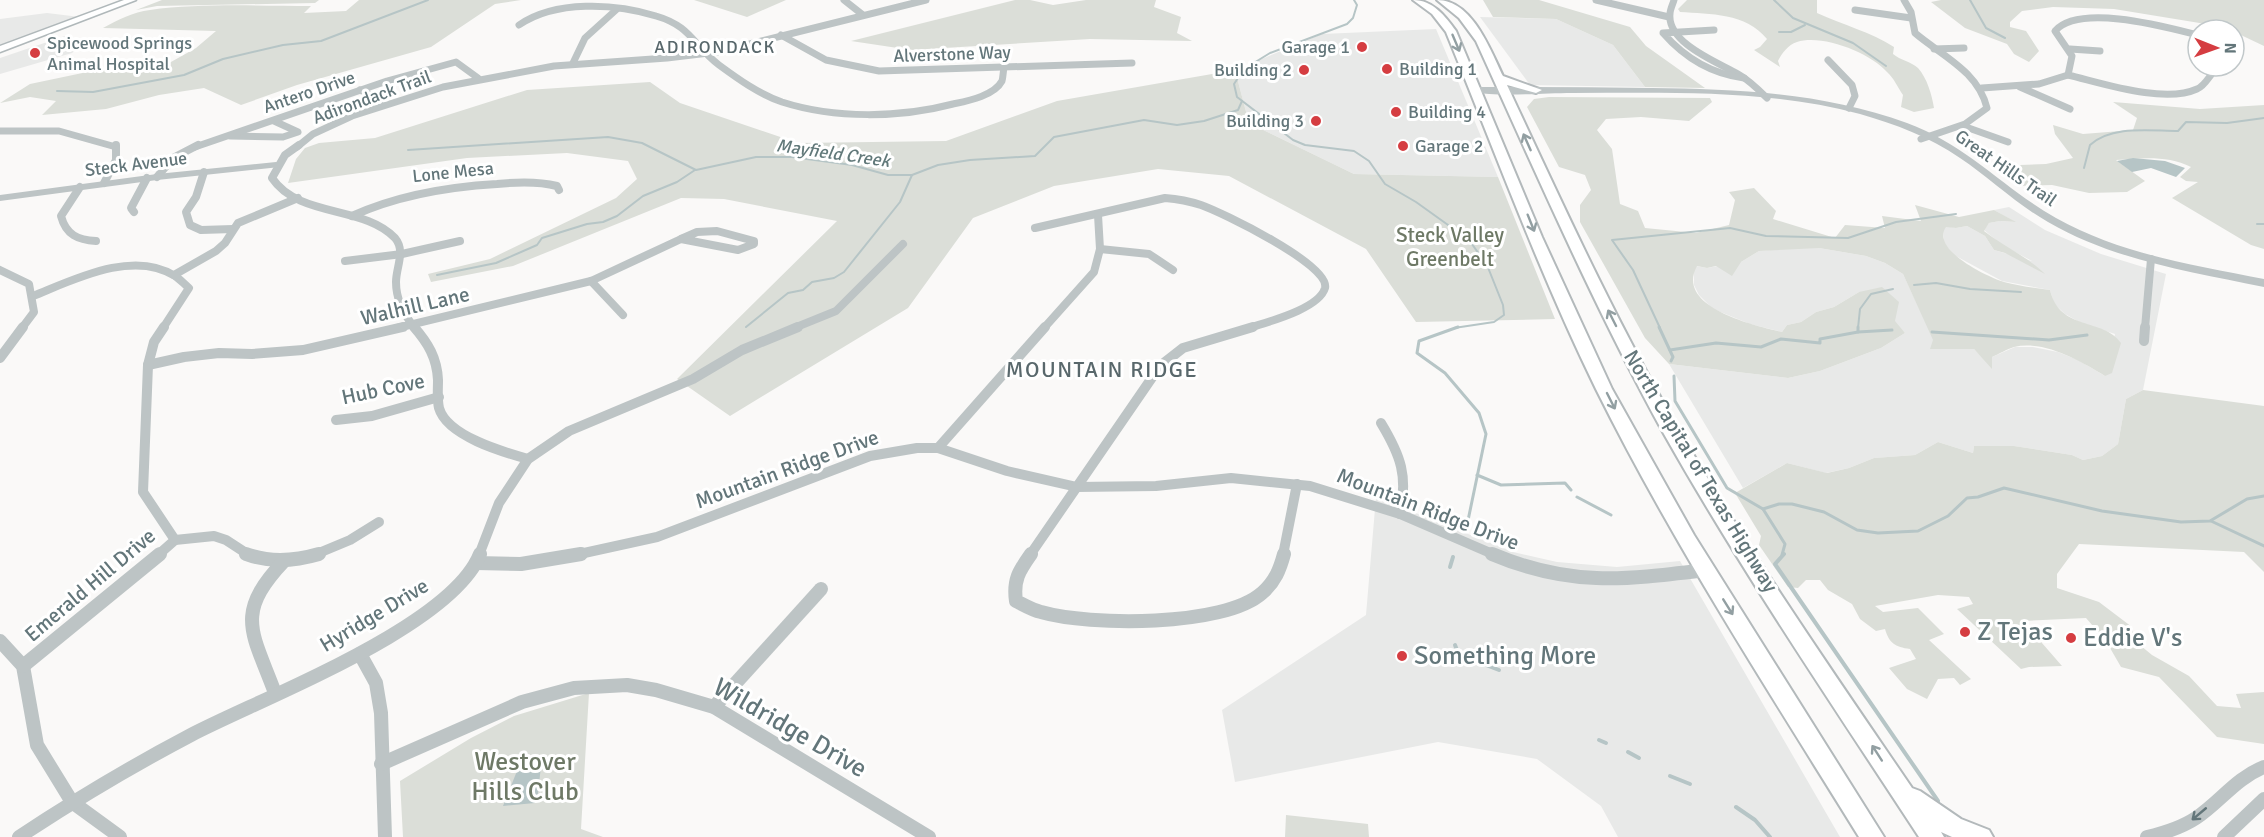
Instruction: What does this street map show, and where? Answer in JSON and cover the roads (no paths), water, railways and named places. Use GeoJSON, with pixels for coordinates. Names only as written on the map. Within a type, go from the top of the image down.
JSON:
{"type":"FeatureCollection","features":[{"type":"Feature","properties":{"kind":"highway","name":"North Capital of Texas Highway"},"geometry":{"type":"LineString","coordinates":[[1418,0],[1435,12],[1450,31],[1538,241],[1629,437],[1705,570],[1872,837]]}},
{"type":"Feature","properties":{"kind":"highway","name":"North Capital of Texas Highway"},"geometry":{"type":"LineString","coordinates":[[1442,0],[1463,16],[1475,31],[1585,265],[1637,369],[1674,435],[1741,544],[1932,837]]}},
{"type":"Feature","properties":{"kind":"highway"},"geometry":{"type":"LineString","coordinates":[[1498,78],[1536,93]]}},
{"type":"Feature","properties":{"kind":"highway"},"geometry":{"type":"LineString","coordinates":[[1507,98],[1522,100],[1536,93]]}},
{"type":"Feature","properties":{"kind":"highway"},"geometry":{"type":"LineString","coordinates":[[1897,784],[1936,819],[1981,837]]}},
{"type":"Feature","properties":{"kind":"main road"},"geometry":{"type":"LineString","coordinates":[[0,49],[132,0]]}},
{"type":"Feature","properties":{"kind":"street"},"geometry":{"type":"LineString","coordinates":[[844,0],[863,15]]}},
{"type":"Feature","properties":{"kind":"street","name":"Adirondack Trail"},"geometry":{"type":"LineString","coordinates":[[276,165],[286,152],[299,142],[333,123],[413,96],[478,78],[573,63],[706,54],[926,0]]}},
{"type":"Feature","properties":{"kind":"street"},"geometry":{"type":"LineString","coordinates":[[1596,0],[1669,16]]}},
{"type":"Feature","properties":{"kind":"street"},"geometry":{"type":"LineString","coordinates":[[1672,0],[1669,16],[1675,31],[1693,48],[1744,78],[1764,96]]}},
{"type":"Feature","properties":{"kind":"street"},"geometry":{"type":"LineString","coordinates":[[1904,0],[1913,14],[1911,18],[1916,33],[1933,49],[1969,75],[1982,88],[1986,96],[1987,108],[1963,126],[1925,138]]}},
{"type":"Feature","properties":{"kind":"street"},"geometry":{"type":"LineString","coordinates":[[573,63],[585,38],[617,9]]}},
{"type":"Feature","properties":{"kind":"street"},"geometry":{"type":"LineString","coordinates":[[519,25],[535,15],[550,11],[640,10],[670,20],[686,29],[706,54],[776,100],[824,109],[887,113],[922,110],[990,91],[1002,81],[1004,68]]}},
{"type":"Feature","properties":{"kind":"street"},"geometry":{"type":"LineString","coordinates":[[1855,10],[1911,18]]}},
{"type":"Feature","properties":{"kind":"street"},"geometry":{"type":"LineString","coordinates":[[2068,75],[2074,64],[2070,49],[2057,35],[2055,27],[2063,21],[2080,18],[2153,25],[2186,32]]}},
{"type":"Feature","properties":{"kind":"street"},"geometry":{"type":"LineString","coordinates":[[1714,30],[1663,33],[1687,54],[1721,74],[1744,78]]}},
{"type":"Feature","properties":{"kind":"street","name":"Alverstone Way"},"geometry":{"type":"LineString","coordinates":[[781,35],[826,60],[862,69],[894,71],[1132,63]]}},
{"type":"Feature","properties":{"kind":"street"},"geometry":{"type":"LineString","coordinates":[[1933,49],[1964,48]]}},
{"type":"Feature","properties":{"kind":"street"},"geometry":{"type":"LineString","coordinates":[[2070,49],[2100,51]]}},
{"type":"Feature","properties":{"kind":"street"},"geometry":{"type":"LineString","coordinates":[[1828,60],[1852,85],[1855,96],[1849,108]]}},
{"type":"Feature","properties":{"kind":"street","name":"Antero Drive"},"geometry":{"type":"LineString","coordinates":[[134,212],[131,208],[152,177],[173,158],[223,135],[273,121],[360,90],[456,62],[478,78]]}},
{"type":"Feature","properties":{"kind":"street"},"geometry":{"type":"LineString","coordinates":[[1982,88],[2020,87],[2068,75],[2143,90],[2181,92],[2192,91],[2203,86],[2207,78]]}},
{"type":"Feature","properties":{"kind":"street"},"geometry":{"type":"LineString","coordinates":[[2020,87],[2070,109]]}},
{"type":"Feature","properties":{"kind":"street"},"geometry":{"type":"LineString","coordinates":[[360,90],[384,101]]}},
{"type":"Feature","properties":{"kind":"street","name":"Great Hills Trail"},"geometry":{"type":"LineString","coordinates":[[1477,93],[1507,98],[1536,93],[1764,96],[1810,99],[1849,108],[1894,122],[1925,138],[1963,164],[2011,203],[2049,227],[2097,248],[2264,290]]}},
{"type":"Feature","properties":{"kind":"street","name":"Great Hills Trail"},"geometry":{"type":"LineString","coordinates":[[1764,96],[1857,115],[1925,138]]}},
{"type":"Feature","properties":{"kind":"street"},"geometry":{"type":"LineString","coordinates":[[223,135],[263,138],[287,137],[298,132],[273,121]]}},
{"type":"Feature","properties":{"kind":"street"},"geometry":{"type":"LineString","coordinates":[[1963,126],[1989,137],[2008,141]]}},
{"type":"Feature","properties":{"kind":"street"},"geometry":{"type":"LineString","coordinates":[[0,131],[59,131],[116,145],[118,151],[114,166],[104,183]]}},
{"type":"Feature","properties":{"kind":"street"},"geometry":{"type":"LineString","coordinates":[[276,165],[272,178],[275,185],[298,198],[384,229],[398,242],[402,254],[396,294],[401,310],[433,353],[438,368],[439,410],[457,430],[496,448],[528,459]]}},
{"type":"Feature","properties":{"kind":"street","name":"Steck Avenue"},"geometry":{"type":"LineString","coordinates":[[1,199],[152,177],[276,165]]}},
{"type":"Feature","properties":{"kind":"street"},"geometry":{"type":"LineString","coordinates":[[204,172],[196,197],[186,212],[190,225],[201,230],[232,229]]}},
{"type":"Feature","properties":{"kind":"street","name":"Lone Mesa"},"geometry":{"type":"LineString","coordinates":[[352,216],[390,199],[436,188],[528,182],[550,184],[557,186],[559,190]]}},
{"type":"Feature","properties":{"kind":"street"},"geometry":{"type":"LineString","coordinates":[[80,187],[61,216],[64,228],[74,238],[96,241]]}},
{"type":"Feature","properties":{"kind":"street"},"geometry":{"type":"LineString","coordinates":[[33,296],[77,279],[117,268],[148,268],[174,275],[216,251],[225,243],[238,223],[298,198]]}},
{"type":"Feature","properties":{"kind":"street"},"geometry":{"type":"LineString","coordinates":[[1035,228],[1048,223],[1098,215],[1134,204],[1165,198],[1187,202],[1264,234],[1317,271],[1325,287],[1321,296],[1298,311],[1183,348],[1150,377],[1021,568],[1014,586],[1016,602],[1045,613],[1103,620],[1152,621],[1219,612],[1248,602],[1265,591],[1276,578],[1297,484]]}},
{"type":"Feature","properties":{"kind":"street"},"geometry":{"type":"LineString","coordinates":[[938,448],[980,397],[1094,272],[1100,249],[1098,215]]}},
{"type":"Feature","properties":{"kind":"street","name":"Walhill Lane"},"geometry":{"type":"LineString","coordinates":[[148,365],[184,357],[219,353],[303,350],[413,325],[591,280],[698,230],[746,238],[754,241],[754,244],[745,249],[738,249],[681,239]]}},
{"type":"Feature","properties":{"kind":"street"},"geometry":{"type":"LineString","coordinates":[[345,261],[402,254],[460,241]]}},
{"type":"Feature","properties":{"kind":"street","name":"Hyridge Drive"},"geometry":{"type":"LineString","coordinates":[[19,837],[72,802],[191,735],[360,654],[442,600],[476,563],[500,503],[528,459],[569,431],[693,378],[742,350],[836,310],[903,243]]}},
{"type":"Feature","properties":{"kind":"street"},"geometry":{"type":"LineString","coordinates":[[1100,249],[1147,254],[1166,262],[1173,270]]}},
{"type":"Feature","properties":{"kind":"street"},"geometry":{"type":"LineString","coordinates":[[2144,341],[2151,262]]}},
{"type":"Feature","properties":{"kind":"street","name":"Great Hills Trail"},"geometry":{"type":"LineString","coordinates":[[2151,262],[2264,284]]}},
{"type":"Feature","properties":{"kind":"street"},"geometry":{"type":"LineString","coordinates":[[0,270],[29,284],[33,296],[34,312],[0,358]]}},
{"type":"Feature","properties":{"kind":"street","name":"Emerald Hill Drive"},"geometry":{"type":"LineString","coordinates":[[23,666],[133,578],[175,540],[143,492],[148,365],[154,342],[189,288],[174,275]]}},
{"type":"Feature","properties":{"kind":"street"},"geometry":{"type":"LineString","coordinates":[[591,280],[623,315]]}},
{"type":"Feature","properties":{"kind":"street","name":"Hub Cove"},"geometry":{"type":"LineString","coordinates":[[336,420],[344,421],[363,417],[439,397]]}},
{"type":"Feature","properties":{"kind":"street"},"geometry":{"type":"LineString","coordinates":[[1381,423],[1402,460],[1406,476],[1400,514]]}},
{"type":"Feature","properties":{"kind":"street","name":"Mountain Ridge Drive"},"geometry":{"type":"LineString","coordinates":[[476,563],[521,564],[561,558],[657,537],[870,456],[917,448],[938,448],[1008,471],[1077,487],[1156,486],[1231,478],[1297,484],[1328,490],[1400,514],[1514,563],[1555,575],[1582,579],[1629,579],[1705,570]]}},
{"type":"Feature","properties":{"kind":"street"},"geometry":{"type":"LineString","coordinates":[[175,540],[192,537],[224,539],[248,554],[284,561],[329,550],[357,537],[379,522]]}},
{"type":"Feature","properties":{"kind":"street"},"geometry":{"type":"LineString","coordinates":[[275,693],[251,617],[254,601],[264,583],[284,561]]}},
{"type":"Feature","properties":{"kind":"street"},"geometry":{"type":"LineString","coordinates":[[714,707],[821,589]]}},
{"type":"Feature","properties":{"kind":"street"},"geometry":{"type":"LineString","coordinates":[[0,641],[23,666],[37,745],[72,802],[120,837]]}},
{"type":"Feature","properties":{"kind":"street"},"geometry":{"type":"LineString","coordinates":[[360,654],[376,683],[381,713],[385,837]]}},
{"type":"Feature","properties":{"kind":"street","name":"Wildridge Drive"},"geometry":{"type":"LineString","coordinates":[[381,764],[522,702],[574,688],[603,684],[627,685],[656,690],[714,707],[929,837]]}},
{"type":"Feature","properties":{"kind":"street"},"geometry":{"type":"LineString","coordinates":[[2147,837],[2174,831],[2196,818],[2244,777],[2264,767]]}},
{"type":"Feature","properties":{"kind":"street"},"geometry":{"type":"LineString","coordinates":[[2224,837],[2264,799]]}},
{"type":"Feature","properties":{"kind":"waterway"},"geometry":{"type":"LineString","coordinates":[[57,91],[93,92],[184,75],[223,59],[283,45],[321,41],[428,0]]}},
{"type":"Feature","properties":{"kind":"waterway"},"geometry":{"type":"LineString","coordinates":[[1354,0],[1357,5],[1353,18],[1347,24],[1270,53],[1244,69],[1234,84],[1237,97],[1293,140],[1305,145],[1354,151],[1369,161],[1385,184],[1416,202],[1469,240],[1487,265],[1503,305],[1504,315],[1494,322],[1456,328]]}},
{"type":"Feature","properties":{"kind":"waterway"},"geometry":{"type":"LineString","coordinates":[[1774,0],[1793,18],[1853,43],[1886,66]]}},
{"type":"Feature","properties":{"kind":"waterway"},"geometry":{"type":"LineString","coordinates":[[1970,0],[1986,28],[2005,38]]}},
{"type":"Feature","properties":{"kind":"waterway"},"geometry":{"type":"LineString","coordinates":[[1779,32],[1791,32],[1805,25]]}},
{"type":"Feature","properties":{"kind":"waterway","name":"Mayfield Creek"},"geometry":{"type":"LineString","coordinates":[[912,175],[938,165],[970,160],[1035,156],[1054,137],[1144,120],[1177,125],[1204,121],[1238,110],[1242,101]]}},
{"type":"Feature","properties":{"kind":"waterway"},"geometry":{"type":"LineString","coordinates":[[2084,168],[2090,145],[2109,134],[2144,130],[2178,131],[2186,122],[2227,123],[2264,118]]}},
{"type":"Feature","properties":{"kind":"waterway","name":"Mayfield Creek"},"geometry":{"type":"LineString","coordinates":[[408,150],[608,137],[642,143],[696,170],[756,157],[792,157],[852,165],[888,175],[912,175]]}},
{"type":"Feature","properties":{"kind":"waterway"},"geometry":{"type":"LineString","coordinates":[[437,275],[496,263],[537,245],[542,238],[587,224],[603,222],[617,216],[643,196],[677,182],[695,170]]}},
{"type":"Feature","properties":{"kind":"waterway"},"geometry":{"type":"LineString","coordinates":[[746,327],[788,293],[803,290],[812,282],[834,278],[844,272],[900,202],[912,175]]}},
{"type":"Feature","properties":{"kind":"waterway"},"geometry":{"type":"LineString","coordinates":[[1660,328],[1633,270],[1612,240],[1730,228],[1766,236],[1848,238],[1896,222],[1956,214]]}},
{"type":"Feature","properties":{"kind":"waterway"},"geometry":{"type":"LineString","coordinates":[[2257,224],[2264,224]]}},
{"type":"Feature","properties":{"kind":"waterway"},"geometry":{"type":"LineString","coordinates":[[1914,285],[1936,283],[1970,289],[2021,292]]}},
{"type":"Feature","properties":{"kind":"waterway"},"geometry":{"type":"LineString","coordinates":[[1858,328],[1860,309],[1871,294],[1893,289]]}},
{"type":"Feature","properties":{"kind":"waterway"},"geometry":{"type":"LineString","coordinates":[[1659,327],[1673,357],[1671,361]]}},
{"type":"Feature","properties":{"kind":"waterway"},"geometry":{"type":"LineString","coordinates":[[1456,328],[1419,341],[1417,353],[1445,373],[1479,413],[1486,434],[1477,475]]}},
{"type":"Feature","properties":{"kind":"waterway"},"geometry":{"type":"LineString","coordinates":[[1858,332],[1892,330]]}},
{"type":"Feature","properties":{"kind":"waterway"},"geometry":{"type":"LineString","coordinates":[[1670,350],[1716,343],[1761,347],[1781,339],[1820,343],[1820,339],[1858,332]]}},
{"type":"Feature","properties":{"kind":"waterway"},"geometry":{"type":"LineString","coordinates":[[1932,332],[2049,340],[2087,335]]}},
{"type":"Feature","properties":{"kind":"waterway"},"geometry":{"type":"LineString","coordinates":[[1674,376],[1675,401],[1727,488],[1763,509]]}},
{"type":"Feature","properties":{"kind":"waterway"},"geometry":{"type":"LineString","coordinates":[[1466,530],[1477,475]]}},
{"type":"Feature","properties":{"kind":"waterway"},"geometry":{"type":"LineString","coordinates":[[1477,475],[1501,485],[1565,483],[1571,490]]}},
{"type":"Feature","properties":{"kind":"waterway"},"geometry":{"type":"LineString","coordinates":[[1763,509],[1779,504],[1792,504],[1824,512],[1857,530],[1878,533],[1918,531],[1948,516],[1967,498],[1978,497],[2004,488],[2102,511],[2181,522],[2210,521],[2247,499],[2264,496]]}},
{"type":"Feature","properties":{"kind":"waterway"},"geometry":{"type":"LineString","coordinates":[[1577,497],[1611,515]]}},
{"type":"Feature","properties":{"kind":"waterway"},"geometry":{"type":"LineString","coordinates":[[1763,509],[1785,544],[1782,555]]}},
{"type":"Feature","properties":{"kind":"waterway"},"geometry":{"type":"LineString","coordinates":[[2211,521],[2264,546]]}},
{"type":"Feature","properties":{"kind":"waterway"},"geometry":{"type":"LineString","coordinates":[[1784,554],[1775,564],[1938,801]]}},
{"type":"Feature","properties":{"kind":"waterway"},"geometry":{"type":"LineString","coordinates":[[1450,567],[1453,557]]}},
{"type":"Feature","properties":{"kind":"waterway"},"geometry":{"type":"LineString","coordinates":[[1455,645],[1458,653],[1465,656]]}},
{"type":"Feature","properties":{"kind":"waterway"},"geometry":{"type":"LineString","coordinates":[[1486,665],[1499,670]]}},
{"type":"Feature","properties":{"kind":"waterway"},"geometry":{"type":"LineString","coordinates":[[1599,740],[1606,743]]}},
{"type":"Feature","properties":{"kind":"waterway"},"geometry":{"type":"LineString","coordinates":[[1628,752],[1639,758]]}},
{"type":"Feature","properties":{"kind":"waterway"},"geometry":{"type":"LineString","coordinates":[[1670,776],[1690,784]]}},
{"type":"Feature","properties":{"kind":"waterway"},"geometry":{"type":"LineString","coordinates":[[1736,807],[1755,820],[1770,837]]}},
{"type":"Feature","properties":{"kind":"place","name":"Garage 1"},"geometry":{"type":"Point","coordinates":[1362,47]}},
{"type":"Feature","properties":{"kind":"place","name":"Spicewood Springs Animal Hospital"},"geometry":{"type":"Point","coordinates":[35,53]}},
{"type":"Feature","properties":{"kind":"place","name":"Building 1"},"geometry":{"type":"Point","coordinates":[1387,69]}},
{"type":"Feature","properties":{"kind":"place","name":"Building 2"},"geometry":{"type":"Point","coordinates":[1304,70]}},
{"type":"Feature","properties":{"kind":"place","name":"Building 4"},"geometry":{"type":"Point","coordinates":[1396,112]}},
{"type":"Feature","properties":{"kind":"place","name":"Building 3"},"geometry":{"type":"Point","coordinates":[1316,121]}},
{"type":"Feature","properties":{"kind":"place","name":"Garage 2"},"geometry":{"type":"Point","coordinates":[1403,146]}},
{"type":"Feature","properties":{"kind":"place","name":"Z Tejas"},"geometry":{"type":"Point","coordinates":[1965,632]}},
{"type":"Feature","properties":{"kind":"place","name":"Eddie V's"},"geometry":{"type":"Point","coordinates":[2071,638]}},
{"type":"Feature","properties":{"kind":"place","name":"Something More"},"geometry":{"type":"Point","coordinates":[1402,656]}},
{"type":"Feature","properties":{"kind":"district","name":"ADIRONDACK"},"geometry":{"type":"Point","coordinates":[715,47]}},
{"type":"Feature","properties":{"kind":"district","name":"MOUNTAIN RIDGE"},"geometry":{"type":"Point","coordinates":[1102,369]}},
{"type":"Feature","properties":{"kind":"park label","name":"Steck Valley Greenbelt"},"geometry":{"type":"Point","coordinates":[1450,247]}},
{"type":"Feature","properties":{"kind":"park label","name":"Westover Hills Club"},"geometry":{"type":"Point","coordinates":[525,777]}}]}
